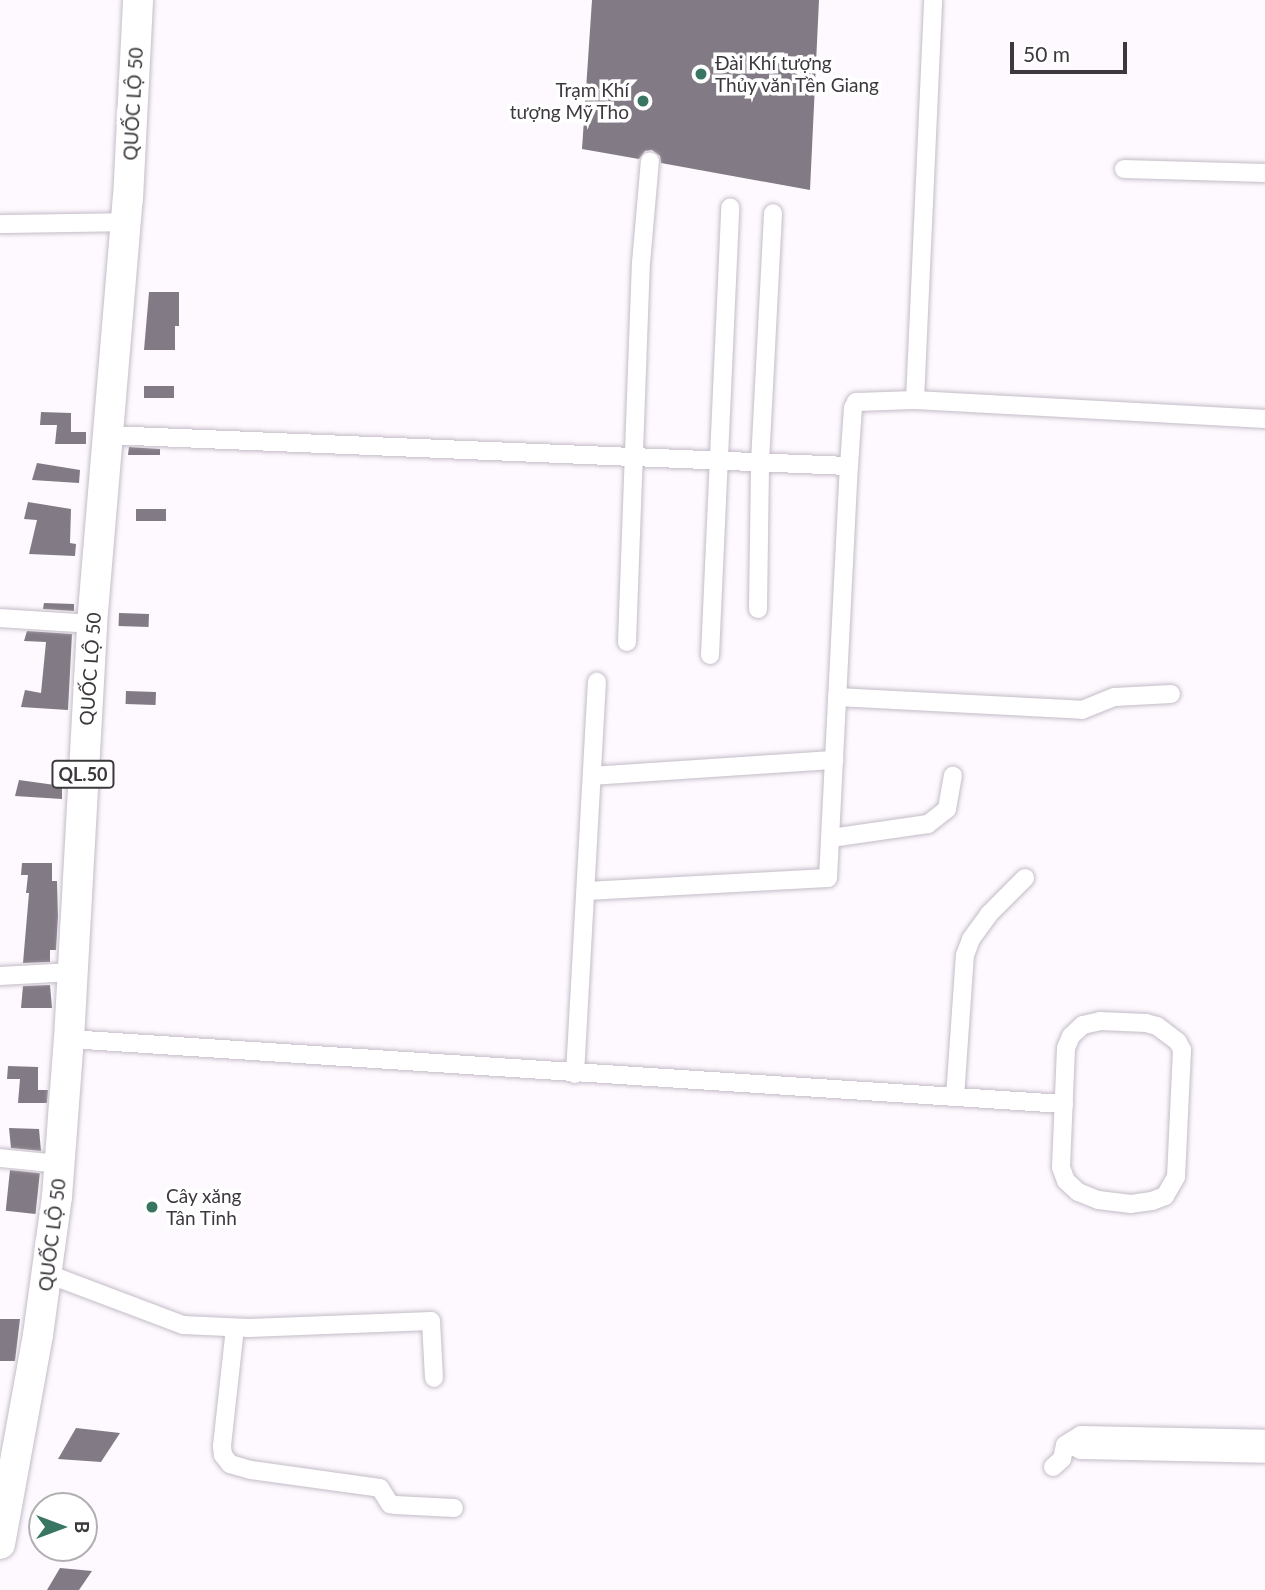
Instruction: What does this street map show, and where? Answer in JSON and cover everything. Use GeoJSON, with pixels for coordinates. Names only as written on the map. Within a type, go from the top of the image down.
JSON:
{"type":"FeatureCollection","features":[{"type":"Feature","properties":{"kind":"highway","name":"QUỐC LỘ 50"},"geometry":{"type":"LineString","coordinates":[[0,1544],[4,1505],[48,1274],[60,1164],[92,624],[126,222],[138,0]]}},
{"type":"Feature","properties":{"kind":"street"},"geometry":{"type":"LineString","coordinates":[[915,400],[933,0]]}},
{"type":"Feature","properties":{"kind":"street"},"geometry":{"type":"LineString","coordinates":[[626,642],[641,263],[650,161]]}},
{"type":"Feature","properties":{"kind":"street"},"geometry":{"type":"LineString","coordinates":[[1124,169],[1265,173]]}},
{"type":"Feature","properties":{"kind":"street"},"geometry":{"type":"LineString","coordinates":[[710,655],[730,207]]}},
{"type":"Feature","properties":{"kind":"street"},"geometry":{"type":"LineString","coordinates":[[758,609],[761,462],[773,213]]}},
{"type":"Feature","properties":{"kind":"street"},"geometry":{"type":"LineString","coordinates":[[0,224],[126,222]]}},
{"type":"Feature","properties":{"kind":"street"},"geometry":{"type":"LineString","coordinates":[[586,891],[824,880],[830,872],[849,466],[853,408],[856,402],[915,400],[1265,419]]}},
{"type":"Feature","properties":{"kind":"street"},"geometry":{"type":"LineString","coordinates":[[108,435],[849,466]]}},
{"type":"Feature","properties":{"kind":"street"},"geometry":{"type":"LineString","coordinates":[[0,618],[92,624]]}},
{"type":"Feature","properties":{"kind":"street"},"geometry":{"type":"LineString","coordinates":[[575,1074],[597,682]]}},
{"type":"Feature","properties":{"kind":"street"},"geometry":{"type":"LineString","coordinates":[[837,697],[1082,710],[1115,697],[1171,694]]}},
{"type":"Feature","properties":{"kind":"street"},"geometry":{"type":"LineString","coordinates":[[592,776],[834,760]]}},
{"type":"Feature","properties":{"kind":"street"},"geometry":{"type":"LineString","coordinates":[[831,838],[928,824],[947,809],[953,776]]}},
{"type":"Feature","properties":{"kind":"street"},"geometry":{"type":"LineString","coordinates":[[955,1097],[965,955],[971,939],[989,914],[1026,878]]}},
{"type":"Feature","properties":{"kind":"street"},"geometry":{"type":"LineString","coordinates":[[0,976],[72,972]]}},
{"type":"Feature","properties":{"kind":"street"},"geometry":{"type":"LineString","coordinates":[[1100,1021],[1146,1023],[1172,1037],[1182,1051],[1175,1177],[1172,1189],[1152,1201],[1131,1204],[1098,1200],[1078,1192],[1066,1181],[1061,1167],[1063,1104],[1066,1048],[1071,1037],[1083,1025],[1100,1021]]}},
{"type":"Feature","properties":{"kind":"street"},"geometry":{"type":"LineString","coordinates":[[69,1039],[1063,1104]]}},
{"type":"Feature","properties":{"kind":"street"},"geometry":{"type":"LineString","coordinates":[[0,1158],[60,1164]]}},
{"type":"Feature","properties":{"kind":"street"},"geometry":{"type":"LineString","coordinates":[[48,1274],[183,1325],[236,1328],[431,1321],[434,1378]]}},
{"type":"Feature","properties":{"kind":"street"},"geometry":{"type":"LineString","coordinates":[[236,1328],[222,1446],[223,1455],[230,1464],[251,1471],[380,1488],[390,1504],[395,1505],[454,1508]]}},
{"type":"Feature","properties":{"kind":"street"},"geometry":{"type":"LineString","coordinates":[[1053,1467],[1062,1459],[1065,1445],[1081,1435],[1263,1447]]}},
{"type":"Feature","properties":{"kind":"building","name":"Đài Khí tượng Thủy văn Tền Giang"},"geometry":{"type":"Polygon","coordinates":[[[592,0],[819,0],[810,190],[661,163],[660,156],[652,150],[645,151],[639,159],[582,149],[592,0]]]}},
{"type":"Feature","properties":{"kind":"building"},"geometry":{"type":"Polygon","coordinates":[[[149,292],[179,292],[179,326],[175,326],[175,350],[144,350],[149,292]]]}},
{"type":"Feature","properties":{"kind":"building"},"geometry":{"type":"Polygon","coordinates":[[[144,386],[174,386],[174,398],[144,398],[144,386]]]}},
{"type":"Feature","properties":{"kind":"building"},"geometry":{"type":"Polygon","coordinates":[[[41,412],[71,413],[71,432],[86,432],[86,444],[55,444],[57,425],[40,425],[41,412]]]}},
{"type":"Feature","properties":{"kind":"building"},"geometry":{"type":"Polygon","coordinates":[[[129,447],[160,449],[160,455],[128,455],[129,447]]]}},
{"type":"Feature","properties":{"kind":"building"},"geometry":{"type":"Polygon","coordinates":[[[37,463],[80,470],[79,483],[32,480],[37,463]]]}},
{"type":"Feature","properties":{"kind":"building"},"geometry":{"type":"Polygon","coordinates":[[[28,502],[71,509],[70,543],[76,544],[75,556],[29,554],[37,520],[24,519],[28,502]]]}},
{"type":"Feature","properties":{"kind":"building"},"geometry":{"type":"Polygon","coordinates":[[[136,509],[166,509],[166,521],[136,521],[136,509]]]}},
{"type":"Feature","properties":{"kind":"building"},"geometry":{"type":"Polygon","coordinates":[[[44,603],[74,604],[74,611],[43,609],[44,603]]]}},
{"type":"Feature","properties":{"kind":"building"},"geometry":{"type":"Polygon","coordinates":[[[119,613],[149,614],[149,627],[119,626],[119,613]]]}},
{"type":"Feature","properties":{"kind":"building"},"geometry":{"type":"Polygon","coordinates":[[[27,631],[72,634],[68,710],[21,707],[25,690],[41,693],[46,642],[24,641],[27,631]]]}},
{"type":"Feature","properties":{"kind":"building"},"geometry":{"type":"Polygon","coordinates":[[[126,691],[156,692],[156,705],[126,704],[126,691]]]}},
{"type":"Feature","properties":{"kind":"building"},"geometry":{"type":"Polygon","coordinates":[[[19,780],[62,786],[62,799],[15,796],[19,780]]]}},
{"type":"Feature","properties":{"kind":"building"},"geometry":{"type":"Polygon","coordinates":[[[22,863],[52,863],[52,881],[57,881],[58,917],[56,950],[50,950],[50,962],[23,963],[29,893],[26,893],[28,875],[21,875],[22,863]]]}},
{"type":"Feature","properties":{"kind":"building"},"geometry":{"type":"Polygon","coordinates":[[[50,985],[52,1008],[21,1008],[23,986],[50,985]]]}},
{"type":"Feature","properties":{"kind":"building"},"geometry":{"type":"Polygon","coordinates":[[[8,1066],[38,1067],[38,1090],[48,1090],[47,1103],[18,1103],[20,1079],[7,1079],[8,1066]]]}},
{"type":"Feature","properties":{"kind":"building"},"geometry":{"type":"Polygon","coordinates":[[[9,1128],[39,1129],[41,1151],[11,1148],[9,1128]]]}},
{"type":"Feature","properties":{"kind":"building"},"geometry":{"type":"Polygon","coordinates":[[[10,1170],[40,1173],[36,1214],[6,1211],[10,1170]]]}},
{"type":"Feature","properties":{"kind":"building"},"geometry":{"type":"Polygon","coordinates":[[[0,1319],[20,1319],[15,1361],[0,1361],[0,1319]]]}},
{"type":"Feature","properties":{"kind":"building"},"geometry":{"type":"Polygon","coordinates":[[[76,1428],[120,1433],[101,1462],[58,1459],[76,1428]]]}},
{"type":"Feature","properties":{"kind":"building"},"geometry":{"type":"Polygon","coordinates":[[[60,1568],[92,1571],[79,1590],[47,1590],[60,1568]]]}},
{"type":"Feature","properties":{"kind":"place","name":"Đài Khí tượng Thủy văn Tền Giang"},"geometry":{"type":"Point","coordinates":[701,74]}},
{"type":"Feature","properties":{"kind":"place","name":"Trạm Khí tượng Mỹ Tho"},"geometry":{"type":"Point","coordinates":[643,101]}},
{"type":"Feature","properties":{"kind":"place","name":"Cây xăng Tân Tỉnh"},"geometry":{"type":"Point","coordinates":[152,1207]}}]}
